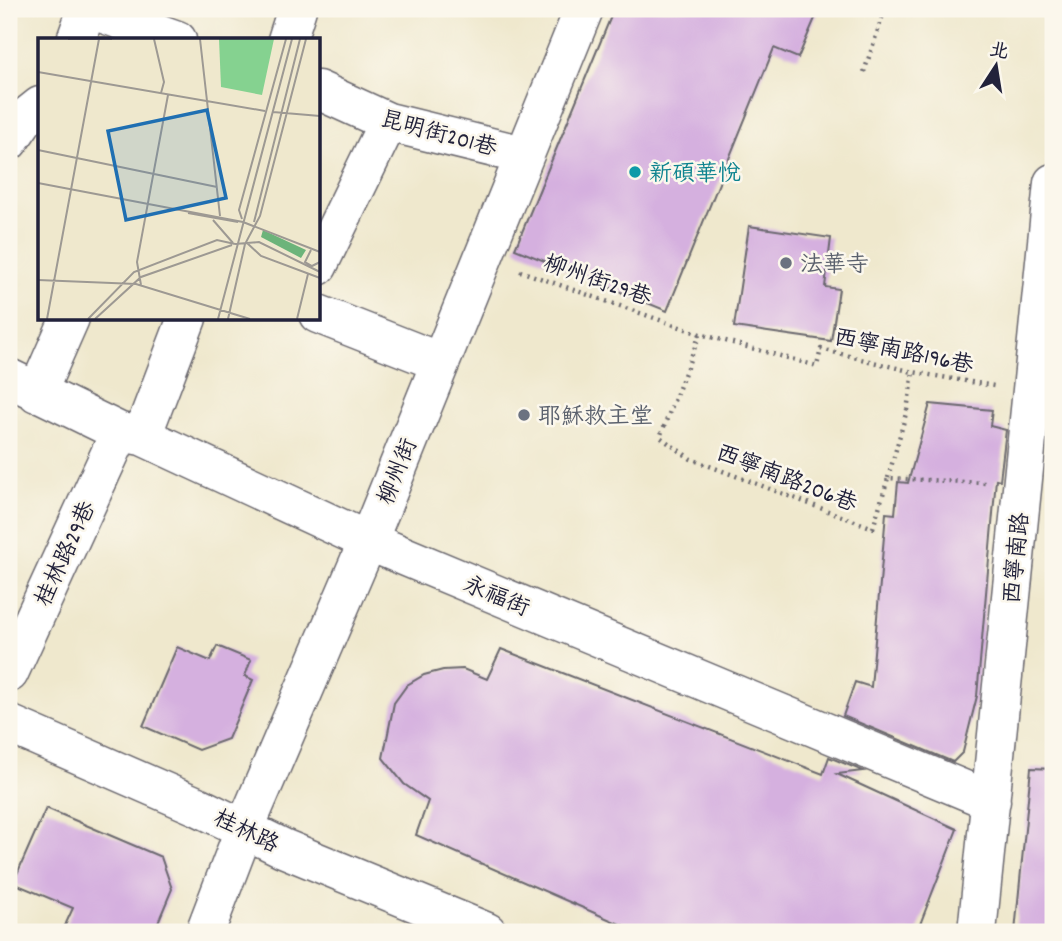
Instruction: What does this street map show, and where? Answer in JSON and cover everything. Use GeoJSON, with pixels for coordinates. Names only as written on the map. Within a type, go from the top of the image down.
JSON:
{"type":"FeatureCollection","features":[{"type":"Feature","properties":{"kind":"street"},"geometry":{"type":"LineString","coordinates":[[77,38],[89,9],[162,38]]}},
{"type":"Feature","properties":{"kind":"street"},"geometry":{"type":"LineString","coordinates":[[288,38],[297,9]]}},
{"type":"Feature","properties":{"kind":"street","name":"柳州街"},"geometry":{"type":"LineString","coordinates":[[205,932],[244,830],[368,541],[584,9]]}},
{"type":"Feature","properties":{"kind":"street","name":"昆明街201巷"},"geometry":{"type":"LineString","coordinates":[[320,91],[388,122],[523,155]]}},
{"type":"Feature","properties":{"kind":"street"},"geometry":{"type":"LineString","coordinates":[[9,139],[25,118],[38,108]]}},
{"type":"Feature","properties":{"kind":"street"},"geometry":{"type":"LineString","coordinates":[[320,262],[388,122]]}},
{"type":"Feature","properties":{"kind":"street","name":"西寧南路"},"geometry":{"type":"LineString","coordinates":[[977,932],[1053,183]]}},
{"type":"Feature","properties":{"kind":"street"},"geometry":{"type":"LineString","coordinates":[[320,315],[440,362]]}},
{"type":"Feature","properties":{"kind":"street"},"geometry":{"type":"LineString","coordinates":[[23,385],[69,320]]}},
{"type":"Feature","properties":{"kind":"street","name":"桂林路29巷"},"geometry":{"type":"LineString","coordinates":[[9,673],[186,320]]}},
{"type":"Feature","properties":{"kind":"street","name":"永福街"},"geometry":{"type":"LineString","coordinates":[[23,385],[368,541],[991,801]]}},
{"type":"Feature","properties":{"kind":"street","name":"桂林路"},"geometry":{"type":"LineString","coordinates":[[9,724],[197,806],[244,830],[487,932]]}},
{"type":"Feature","properties":{"kind":"path"},"geometry":{"type":"LineString","coordinates":[[864,72],[884,9]]}},
{"type":"Feature","properties":{"kind":"path","name":"柳州街29巷"},"geometry":{"type":"LineString","coordinates":[[483,257],[700,334]]}},
{"type":"Feature","properties":{"kind":"path","name":"西寧南路196巷"},"geometry":{"type":"LineString","coordinates":[[700,334],[817,366],[821,349],[913,372],[1032,392]]}},
{"type":"Feature","properties":{"kind":"path","name":"西寧南路206巷"},"geometry":{"type":"LineString","coordinates":[[700,334],[660,437],[691,459],[873,528],[888,478],[1022,485]]}},
{"type":"Feature","properties":{"kind":"path"},"geometry":{"type":"LineString","coordinates":[[888,478],[907,410],[913,372]]}},
{"type":"Feature","properties":{"kind":"building","name":"新碩華悅"},"geometry":{"type":"Polygon","coordinates":[[[614,9],[819,9],[798,58],[774,48],[667,311],[515,249],[614,9]]]}},
{"type":"Feature","properties":{"kind":"building","name":"法華寺"},"geometry":{"type":"Polygon","coordinates":[[[749,226],[831,238],[825,287],[839,289],[831,341],[734,327],[749,226]]]}},
{"type":"Feature","properties":{"kind":"building"},"geometry":{"type":"Polygon","coordinates":[[[930,404],[992,410],[990,426],[1006,430],[1000,480],[996,479],[977,696],[963,752],[953,762],[843,716],[855,682],[871,687],[886,513],[895,514],[898,482],[908,483],[930,404]]]}},
{"type":"Feature","properties":{"kind":"building"},"geometry":{"type":"Polygon","coordinates":[[[217,646],[251,660],[245,676],[253,680],[228,739],[198,750],[143,726],[177,647],[210,661],[217,646]]]}},
{"type":"Feature","properties":{"kind":"building"},"geometry":{"type":"Polygon","coordinates":[[[501,649],[823,774],[829,757],[863,771],[837,774],[957,829],[917,932],[638,932],[416,835],[428,801],[404,784],[383,758],[394,703],[407,685],[424,675],[443,670],[463,669],[487,679],[501,649]]]}},
{"type":"Feature","properties":{"kind":"building"},"geometry":{"type":"Polygon","coordinates":[[[1031,768],[1053,769],[1053,932],[1015,932],[1031,768]]]}},
{"type":"Feature","properties":{"kind":"building"},"geometry":{"type":"Polygon","coordinates":[[[46,808],[161,857],[172,889],[154,932],[62,932],[73,908],[13,883],[46,808]]]}},
{"type":"Feature","properties":{"kind":"place","name":"新碩華悅"},"geometry":{"type":"Point","coordinates":[635,172]}},
{"type":"Feature","properties":{"kind":"place","name":"法華寺"},"geometry":{"type":"Point","coordinates":[786,263]}},
{"type":"Feature","properties":{"kind":"place","name":"耶穌救主堂"},"geometry":{"type":"Point","coordinates":[524,415]}}]}
